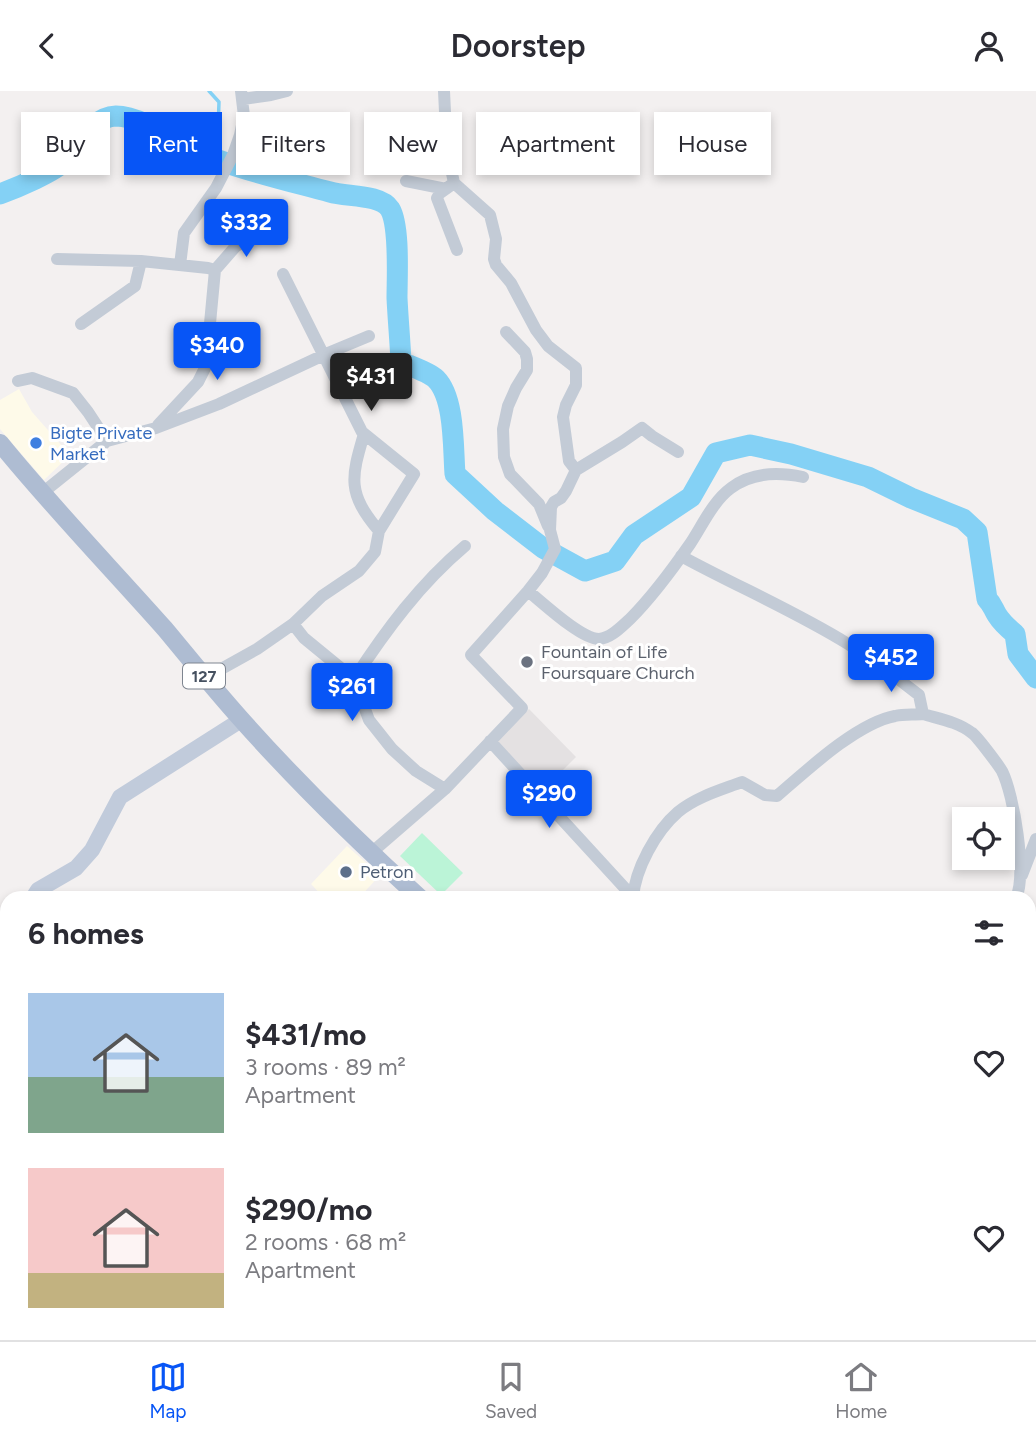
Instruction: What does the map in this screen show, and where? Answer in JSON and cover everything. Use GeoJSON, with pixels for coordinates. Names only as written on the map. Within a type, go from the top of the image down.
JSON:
{"type":"FeatureCollection","features":[{"type":"Feature","properties":{"kind":"main road","name":"127"},"geometry":{"type":"LineString","coordinates":[[0,443],[41,494],[165,630],[242,720],[371,853],[412,891]]}},
{"type":"Feature","properties":{"kind":"street"},"geometry":{"type":"LineString","coordinates":[[180,264],[184,233],[216,188],[233,155],[244,116],[242,95],[271,95],[287,91]]}},
{"type":"Feature","properties":{"kind":"street"},"geometry":{"type":"LineString","coordinates":[[444,91],[443,130],[450,186]]}},
{"type":"Feature","properties":{"kind":"street"},"geometry":{"type":"LineString","coordinates":[[406,181],[450,186],[490,215],[496,239],[494,258],[498,270],[511,283],[536,331],[548,346],[576,368],[576,386],[563,417],[569,461],[576,470]]}},
{"type":"Feature","properties":{"kind":"street"},"geometry":{"type":"LineString","coordinates":[[450,186],[439,193],[437,200],[457,250]]}},
{"type":"Feature","properties":{"kind":"street"},"geometry":{"type":"LineString","coordinates":[[156,428],[198,382],[206,366],[215,270],[236,246],[264,233]]}},
{"type":"Feature","properties":{"kind":"street"},"geometry":{"type":"LineString","coordinates":[[57,259],[141,261],[215,270]]}},
{"type":"Feature","properties":{"kind":"street"},"geometry":{"type":"LineString","coordinates":[[80,324],[135,285],[141,261]]}},
{"type":"Feature","properties":{"kind":"street"},"geometry":{"type":"LineString","coordinates":[[205,678],[257,649],[293,624],[322,596],[359,571],[375,552],[379,531],[414,474],[364,433],[283,274]]}},
{"type":"Feature","properties":{"kind":"street"},"geometry":{"type":"LineString","coordinates":[[371,853],[445,789],[522,708],[471,656],[528,591],[555,549],[539,504],[510,474],[504,457],[503,429],[508,406],[527,370],[525,352],[506,332]]}},
{"type":"Feature","properties":{"kind":"street"},"geometry":{"type":"LineString","coordinates":[[41,494],[107,440],[156,428],[219,404],[369,336]]}},
{"type":"Feature","properties":{"kind":"street"},"geometry":{"type":"LineString","coordinates":[[18,381],[32,378],[73,393],[107,440]]}},
{"type":"Feature","properties":{"kind":"street"},"geometry":{"type":"LineString","coordinates":[[550,530],[551,507],[566,491],[576,470],[642,428],[678,452]]}},
{"type":"Feature","properties":{"kind":"street"},"geometry":{"type":"LineString","coordinates":[[364,433],[355,464],[353,485],[365,514],[379,531]]}},
{"type":"Feature","properties":{"kind":"street"},"geometry":{"type":"LineString","coordinates":[[528,591],[588,637],[599,639],[610,635],[638,611],[731,488],[769,473],[803,477]]}},
{"type":"Feature","properties":{"kind":"street"},"geometry":{"type":"LineString","coordinates":[[354,679],[392,623],[446,562],[465,546]]}},
{"type":"Feature","properties":{"kind":"street"},"geometry":{"type":"LineString","coordinates":[[681,556],[848,644],[919,695],[923,714]]}},
{"type":"Feature","properties":{"kind":"street"},"geometry":{"type":"LineString","coordinates":[[293,624],[304,638],[354,679],[369,720],[392,749],[416,771],[445,789]]}},
{"type":"Feature","properties":{"kind":"street"},"geometry":{"type":"LineString","coordinates":[[634,891],[644,860],[662,829],[679,811],[710,793],[742,782],[765,795],[777,796],[823,757],[868,726],[893,716],[923,714],[959,725],[975,735],[1002,771],[1015,812],[1020,881]]}},
{"type":"Feature","properties":{"kind":"street"},"geometry":{"type":"LineString","coordinates":[[37,891],[76,867],[92,850],[120,797],[242,720]]}},
{"type":"Feature","properties":{"kind":"street"},"geometry":{"type":"LineString","coordinates":[[491,741],[628,891]]}},
{"type":"Feature","properties":{"kind":"street"},"geometry":{"type":"LineString","coordinates":[[1018,891],[1036,839]]}},
{"type":"Feature","properties":{"kind":"shaded area","name":"Bigte Private Market"},"geometry":{"type":"Polygon","coordinates":[[[19,389],[32,412],[70,455],[44,480],[0,429],[0,400],[19,389]]]}},
{"type":"Feature","properties":{"kind":"shaded area"},"geometry":{"type":"Polygon","coordinates":[[[529,709],[576,757],[542,791],[495,743],[529,709]]]}},
{"type":"Feature","properties":{"kind":"shaded area"},"geometry":{"type":"Polygon","coordinates":[[[347,846],[380,875],[365,891],[318,891],[311,884],[347,846]]]}},
{"type":"Feature","properties":{"kind":"green space"},"geometry":{"type":"Polygon","coordinates":[[[422,833],[463,873],[445,891],[437,891],[400,856],[422,833]]]}},
{"type":"Feature","properties":{"kind":"waterway"},"geometry":{"type":"LineString","coordinates":[[209,91],[219,102],[219,112]]}},
{"type":"Feature","properties":{"kind":"waterway"},"geometry":{"type":"LineString","coordinates":[[0,194],[61,165],[93,126],[116,116],[140,121],[232,165],[330,192],[379,201],[390,209],[395,227],[401,362],[433,376],[442,387],[452,424],[455,474],[495,511],[543,548],[585,571],[615,561],[634,535],[691,497],[716,453],[750,445],[791,454],[868,477],[963,519],[977,532],[987,599],[1001,621],[1015,634],[1018,654],[1036,678]]}},
{"type":"Feature","properties":{"kind":"place","name":"Bigte Private Market"},"geometry":{"type":"Point","coordinates":[36,443]}},
{"type":"Feature","properties":{"kind":"place","name":"Fountain of Life Foursquare Church"},"geometry":{"type":"Point","coordinates":[527,662]}},
{"type":"Feature","properties":{"kind":"place","name":"Petron"},"geometry":{"type":"Point","coordinates":[346,872]}}]}
